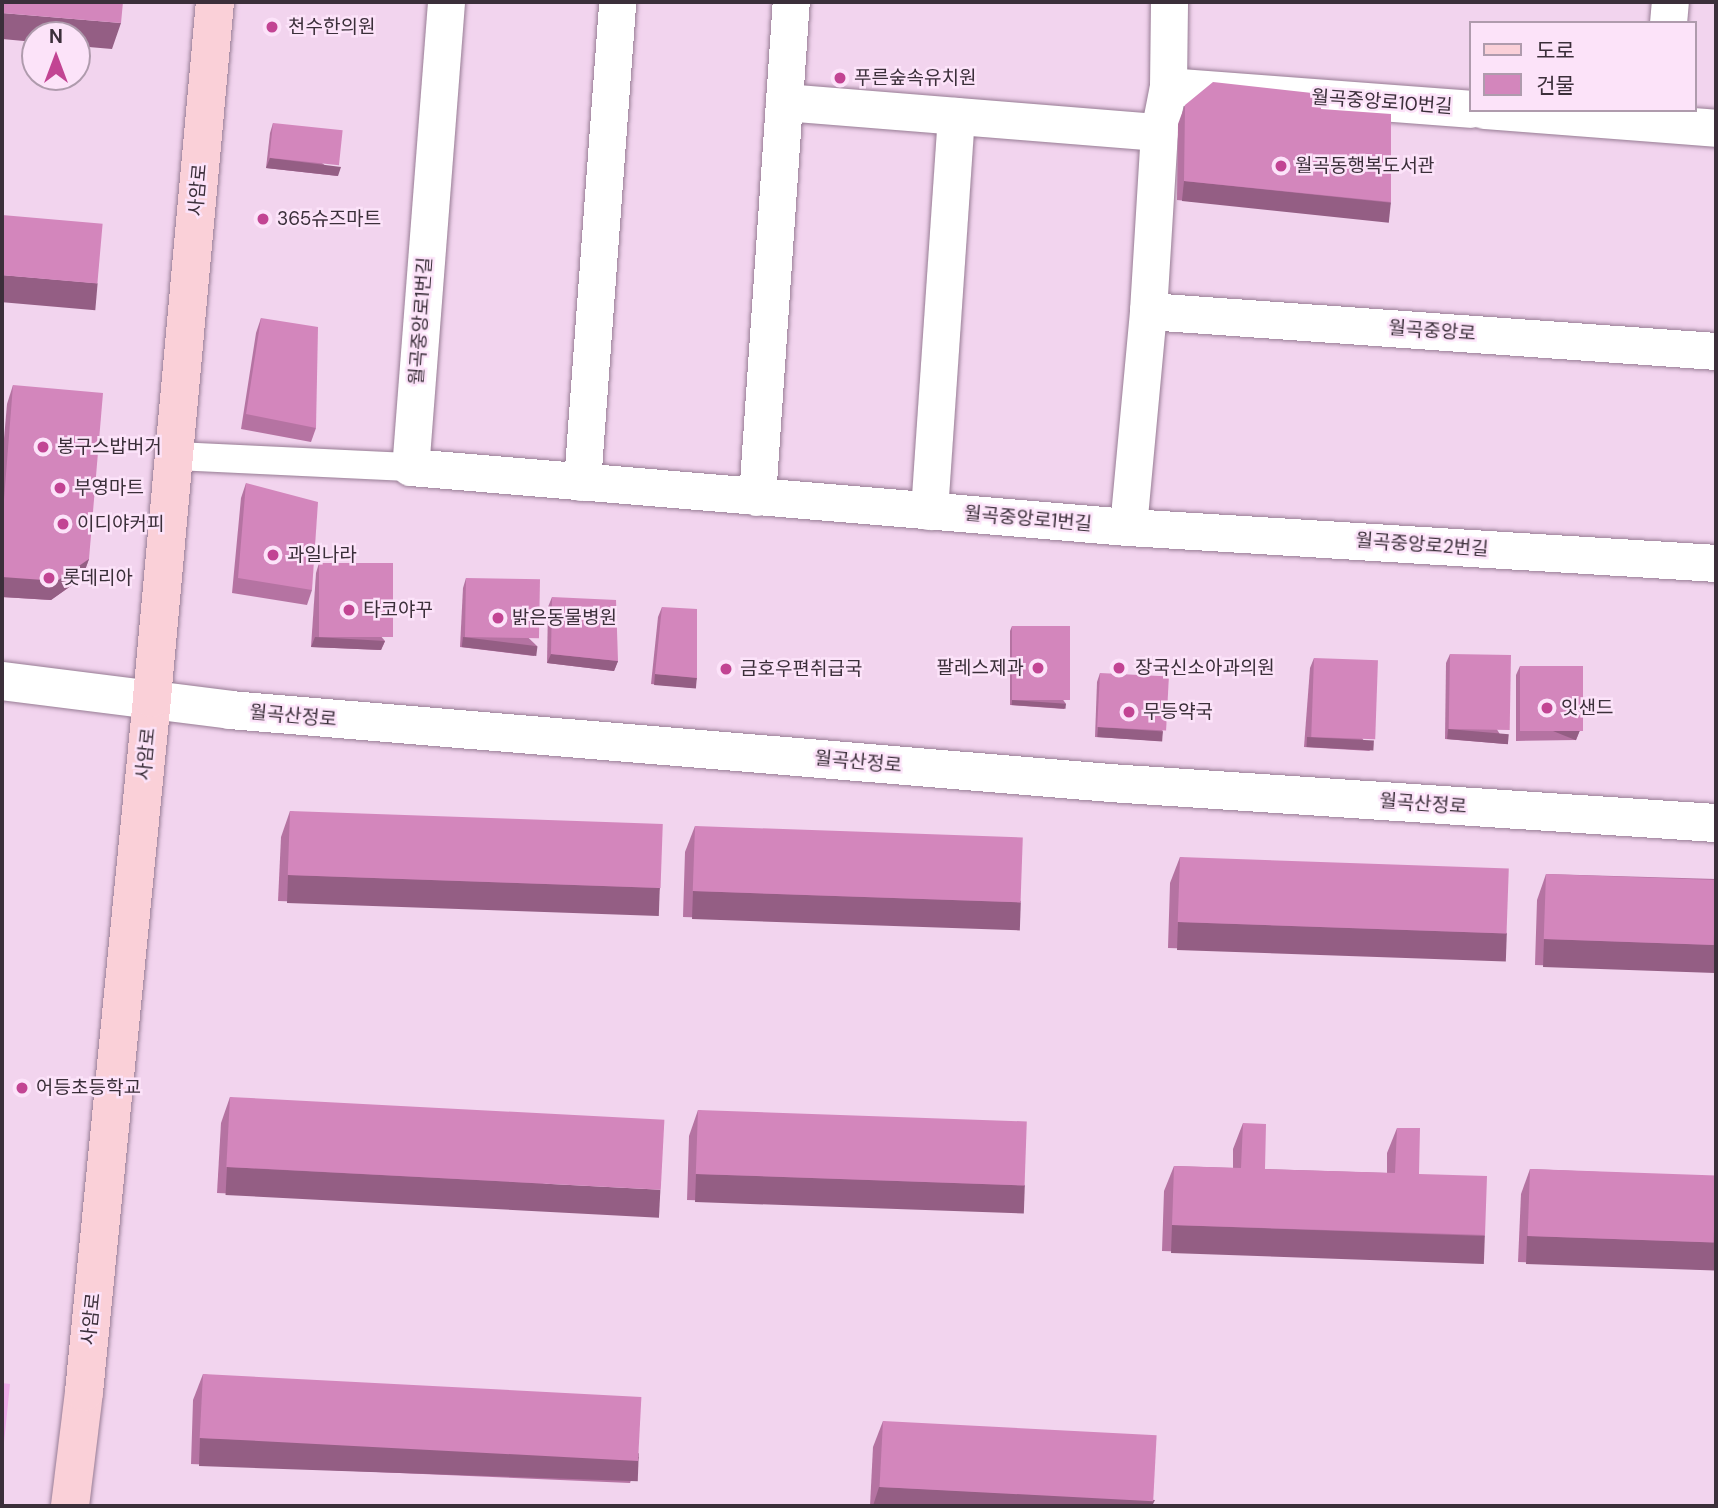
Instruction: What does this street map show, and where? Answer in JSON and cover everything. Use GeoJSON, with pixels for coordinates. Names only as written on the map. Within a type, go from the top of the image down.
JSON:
{"type":"FeatureCollection","features":[{"type":"Feature","properties":{"kind":"main road","name":"사암로"},"geometry":{"type":"LineString","coordinates":[[70,1506],[86,1378],[152,698],[215,2]]}},
{"type":"Feature","properties":{"kind":"street","name":"월곡중앙로1번길"},"geometry":{"type":"LineString","coordinates":[[446,2],[410,467],[1128,527]]}},
{"type":"Feature","properties":{"kind":"street"},"geometry":{"type":"LineString","coordinates":[[582,482],[617,2]]}},
{"type":"Feature","properties":{"kind":"street"},"geometry":{"type":"LineString","coordinates":[[757,496],[791,2]]}},
{"type":"Feature","properties":{"kind":"street"},"geometry":{"type":"LineString","coordinates":[[1128,527],[1148,311],[1159,132],[1168,86],[1169,2]]}},
{"type":"Feature","properties":{"kind":"street"},"geometry":{"type":"LineString","coordinates":[[1668,21],[1670,2]]}},
{"type":"Feature","properties":{"kind":"street","name":"월곡중앙로10번길"},"geometry":{"type":"LineString","coordinates":[[1168,86],[1470,109]]}},
{"type":"Feature","properties":{"kind":"street"},"geometry":{"type":"LineString","coordinates":[[784,102],[1159,132]]}},
{"type":"Feature","properties":{"kind":"street"},"geometry":{"type":"LineString","coordinates":[[1535,112],[1662,117],[1716,128]]}},
{"type":"Feature","properties":{"kind":"street"},"geometry":{"type":"LineString","coordinates":[[929,511],[956,116]]}},
{"type":"Feature","properties":{"kind":"street","name":"월곡중앙로"},"geometry":{"type":"LineString","coordinates":[[1148,311],[1716,351]]}},
{"type":"Feature","properties":{"kind":"street"},"geometry":{"type":"LineString","coordinates":[[174,456],[410,467]]}},
{"type":"Feature","properties":{"kind":"street","name":"월곡중앙로2번길"},"geometry":{"type":"LineString","coordinates":[[1128,527],[1716,563]]}},
{"type":"Feature","properties":{"kind":"street","name":"월곡산정로"},"geometry":{"type":"LineString","coordinates":[[2,681],[152,698],[244,712],[1110,783],[1716,823]]}},
{"type":"Feature","properties":{"kind":"shaded area"},"geometry":{"type":"Polygon","coordinates":[[[2,1383],[10,1384],[2,1462],[2,1383]]]}},
{"type":"Feature","properties":{"kind":"building"},"geometry":{"type":"Polygon","coordinates":[[[2,2],[123,2],[121,23],[2,13],[2,2]]]}},
{"type":"Feature","properties":{"kind":"building","name":"월곡동행복도서관"},"geometry":{"type":"Polygon","coordinates":[[[1213,82],[1321,94],[1321,109],[1391,114],[1391,202],[1184,181],[1185,105],[1213,82]]]}},
{"type":"Feature","properties":{"kind":"building"},"geometry":{"type":"Polygon","coordinates":[[[273,123],[343,130],[339,165],[269,158],[273,123]]]}},
{"type":"Feature","properties":{"kind":"building"},"geometry":{"type":"Polygon","coordinates":[[[2,215],[103,224],[97,284],[2,275],[2,215]]]}},
{"type":"Feature","properties":{"kind":"building"},"geometry":{"type":"Polygon","coordinates":[[[261,318],[318,327],[316,428],[246,414],[261,318]]]}},
{"type":"Feature","properties":{"kind":"building"},"geometry":{"type":"Polygon","coordinates":[[[13,385],[103,393],[89,559],[57,581],[2,577],[2,525],[13,385]]]}},
{"type":"Feature","properties":{"kind":"building","name":"과일나라"},"geometry":{"type":"Polygon","coordinates":[[[246,483],[318,502],[312,590],[238,578],[246,483]]]}},
{"type":"Feature","properties":{"kind":"building","name":"타코야꾸"},"geometry":{"type":"Polygon","coordinates":[[[319,563],[393,563],[393,637],[319,637],[319,563]]]}},
{"type":"Feature","properties":{"kind":"building","name":"밝은동물병원"},"geometry":{"type":"Polygon","coordinates":[[[466,578],[540,579],[539,638],[465,637],[466,578]]]}},
{"type":"Feature","properties":{"kind":"building"},"geometry":{"type":"Polygon","coordinates":[[[552,597],[616,600],[618,661],[551,654],[552,597]]]}},
{"type":"Feature","properties":{"kind":"building"},"geometry":{"type":"Polygon","coordinates":[[[662,607],[697,609],[697,678],[655,674],[662,607]]]}},
{"type":"Feature","properties":{"kind":"building","name":"팔레스제과"},"geometry":{"type":"Polygon","coordinates":[[[1012,626],[1070,626],[1070,700],[1012,700],[1012,626]]]}},
{"type":"Feature","properties":{"kind":"building"},"geometry":{"type":"Polygon","coordinates":[[[1450,654],[1511,655],[1510,730],[1449,729],[1450,654]]]}},
{"type":"Feature","properties":{"kind":"building"},"geometry":{"type":"Polygon","coordinates":[[[1314,658],[1378,660],[1375,739],[1311,737],[1314,658]]]}},
{"type":"Feature","properties":{"kind":"building","name":"잇샌드"},"geometry":{"type":"Polygon","coordinates":[[[1520,666],[1583,666],[1583,731],[1520,731],[1520,666]]]}},
{"type":"Feature","properties":{"kind":"building","name":"무등약국"},"geometry":{"type":"Polygon","coordinates":[[[1100,673],[1169,677],[1166,731],[1097,727],[1100,673]]]}},
{"type":"Feature","properties":{"kind":"building"},"geometry":{"type":"Polygon","coordinates":[[[290,811],[663,824],[661,888],[288,875],[290,811]]]}},
{"type":"Feature","properties":{"kind":"building"},"geometry":{"type":"Polygon","coordinates":[[[695,826],[1023,837],[1021,902],[693,891],[695,826]]]}},
{"type":"Feature","properties":{"kind":"building"},"geometry":{"type":"Polygon","coordinates":[[[1180,857],[1509,868],[1507,933],[1178,922],[1180,857]]]}},
{"type":"Feature","properties":{"kind":"building"},"geometry":{"type":"Polygon","coordinates":[[[1546,874],[1716,880],[1714,945],[1544,939],[1546,874]]]}},
{"type":"Feature","properties":{"kind":"building"},"geometry":{"type":"Polygon","coordinates":[[[230,1097],[664,1120],[661,1190],[226,1167],[230,1097]]]}},
{"type":"Feature","properties":{"kind":"building"},"geometry":{"type":"Polygon","coordinates":[[[698,1110],[1027,1121],[1025,1185],[696,1174],[698,1110]]]}},
{"type":"Feature","properties":{"kind":"building"},"geometry":{"type":"Polygon","coordinates":[[[1243,1123],[1266,1124],[1265,1169],[1395,1173],[1397,1128],[1420,1128],[1419,1174],[1487,1176],[1485,1235],[1172,1225],[1174,1166],[1241,1168],[1243,1123]]]}},
{"type":"Feature","properties":{"kind":"building"},"geometry":{"type":"Polygon","coordinates":[[[1530,1169],[1716,1175],[1714,1242],[1528,1236],[1530,1169]]]}},
{"type":"Feature","properties":{"kind":"building"},"geometry":{"type":"Polygon","coordinates":[[[203,1374],[641,1397],[638,1461],[200,1438],[203,1374]]]}},
{"type":"Feature","properties":{"kind":"building"},"geometry":{"type":"Polygon","coordinates":[[[883,1421],[1157,1435],[1153,1501],[880,1487],[883,1421]]]}},
{"type":"Feature","properties":{"kind":"place","name":"천수한의원"},"geometry":{"type":"Point","coordinates":[272,27]}},
{"type":"Feature","properties":{"kind":"place","name":"푸른숲속유치원"},"geometry":{"type":"Point","coordinates":[840,78]}},
{"type":"Feature","properties":{"kind":"place","name":"월곡동행복도서관"},"geometry":{"type":"Point","coordinates":[1281,166]}},
{"type":"Feature","properties":{"kind":"place","name":"365슈즈마트"},"geometry":{"type":"Point","coordinates":[263,219]}},
{"type":"Feature","properties":{"kind":"place","name":"봉구스밥버거"},"geometry":{"type":"Point","coordinates":[43,447]}},
{"type":"Feature","properties":{"kind":"place","name":"부영마트"},"geometry":{"type":"Point","coordinates":[60,488]}},
{"type":"Feature","properties":{"kind":"place","name":"이디야커피"},"geometry":{"type":"Point","coordinates":[63,524]}},
{"type":"Feature","properties":{"kind":"place","name":"과일나라"},"geometry":{"type":"Point","coordinates":[273,555]}},
{"type":"Feature","properties":{"kind":"place","name":"롯데리아"},"geometry":{"type":"Point","coordinates":[49,578]}},
{"type":"Feature","properties":{"kind":"place","name":"타코야꾸"},"geometry":{"type":"Point","coordinates":[349,610]}},
{"type":"Feature","properties":{"kind":"place","name":"밝은동물병원"},"geometry":{"type":"Point","coordinates":[498,618]}},
{"type":"Feature","properties":{"kind":"place","name":"팔레스제과"},"geometry":{"type":"Point","coordinates":[1038,668]}},
{"type":"Feature","properties":{"kind":"place","name":"장국신소아과의원"},"geometry":{"type":"Point","coordinates":[1119,668]}},
{"type":"Feature","properties":{"kind":"place","name":"금호우편취급국"},"geometry":{"type":"Point","coordinates":[726,669]}},
{"type":"Feature","properties":{"kind":"place","name":"잇샌드"},"geometry":{"type":"Point","coordinates":[1547,708]}},
{"type":"Feature","properties":{"kind":"place","name":"무등약국"},"geometry":{"type":"Point","coordinates":[1129,712]}},
{"type":"Feature","properties":{"kind":"place","name":"어등초등학교"},"geometry":{"type":"Point","coordinates":[22,1088]}}]}
